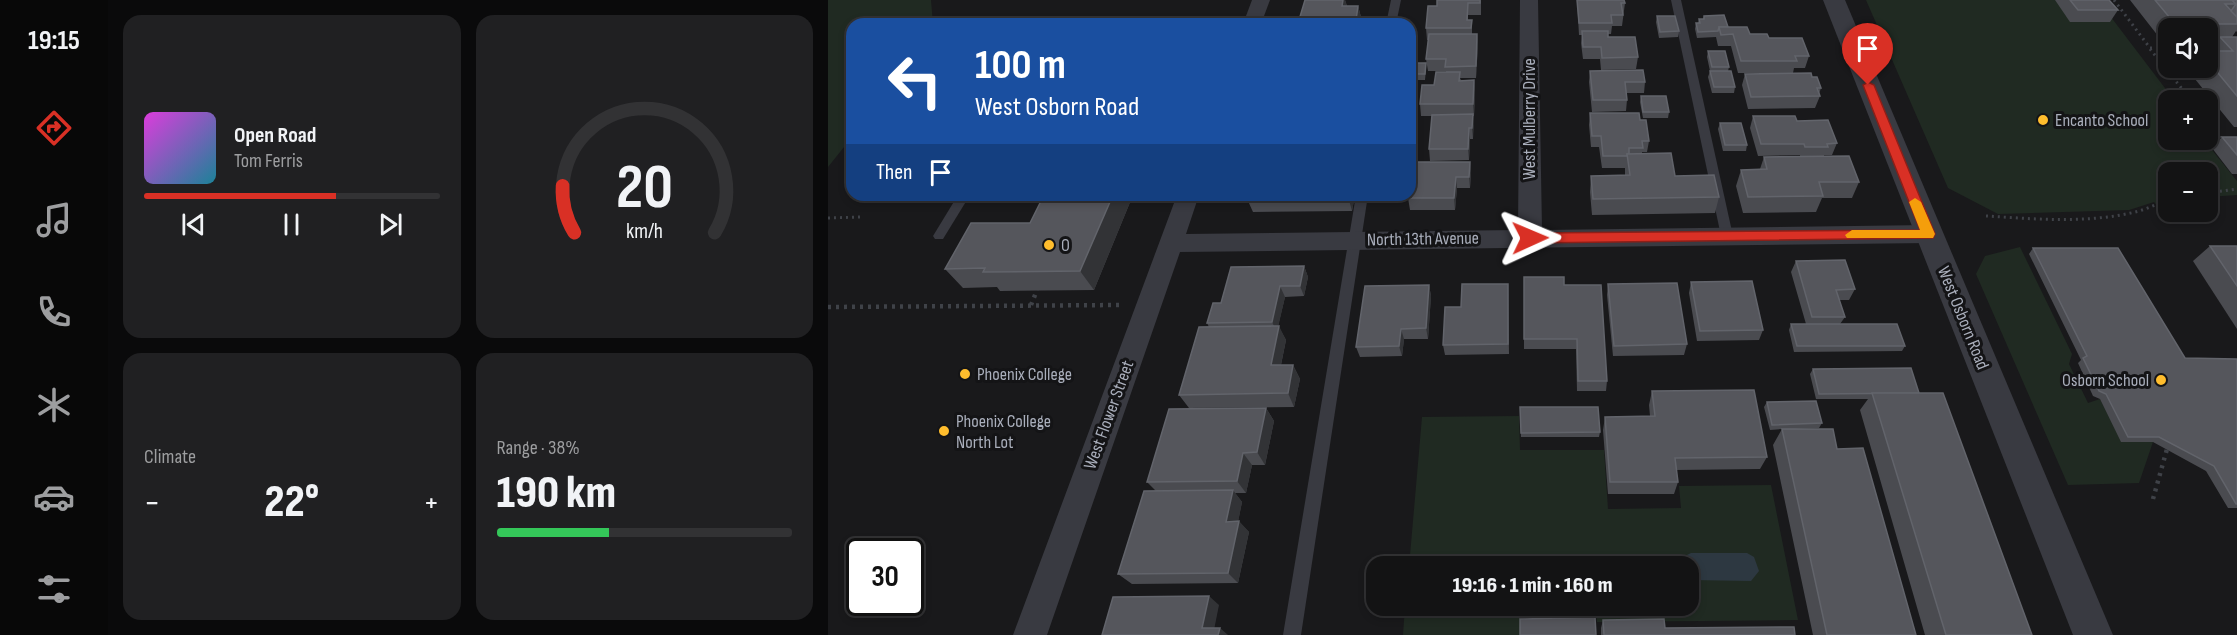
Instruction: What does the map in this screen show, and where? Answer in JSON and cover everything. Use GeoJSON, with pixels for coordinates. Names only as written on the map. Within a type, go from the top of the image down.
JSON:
{"type":"FeatureCollection","features":[{"type":"Feature","properties":{"kind":"street"},"geometry":{"type":"LineString","coordinates":[[1254,18],[1261,0]]}},
{"type":"Feature","properties":{"kind":"street","name":"West Mulberry Drive"},"geometry":{"type":"LineString","coordinates":[[1529,0],[1530,238]]}},
{"type":"Feature","properties":{"kind":"street","name":"West Osborn Road"},"geometry":{"type":"LineString","coordinates":[[1834,0],[2093,635]]}},
{"type":"Feature","properties":{"kind":"street","name":"West Flower Street"},"geometry":{"type":"LineString","coordinates":[[1030,635],[1186,201]]}},
{"type":"Feature","properties":{"kind":"street","name":"North 13th Avenue"},"geometry":{"type":"LineString","coordinates":[[1170,243],[1929,234]]}},
{"type":"Feature","properties":{"kind":"lane"},"geometry":{"type":"LineString","coordinates":[[1392,18],[1396,0]]}},
{"type":"Feature","properties":{"kind":"lane"},"geometry":{"type":"LineString","coordinates":[[1676,0],[1727,236]]}},
{"type":"Feature","properties":{"kind":"lane"},"geometry":{"type":"LineString","coordinates":[[939,236],[960,201]]}},
{"type":"Feature","properties":{"kind":"lane"},"geometry":{"type":"LineString","coordinates":[[1292,635],[1361,201]]}},
{"type":"Feature","properties":{"kind":"path"},"geometry":{"type":"LineString","coordinates":[[2114,0],[2183,90]]}},
{"type":"Feature","properties":{"kind":"path"},"geometry":{"type":"LineString","coordinates":[[2150,48],[2158,48]]}},
{"type":"Feature","properties":{"kind":"path"},"geometry":{"type":"LineString","coordinates":[[2218,135],[2224,143]]}},
{"type":"Feature","properties":{"kind":"path"},"geometry":{"type":"LineString","coordinates":[[2218,192],[2237,189]]}},
{"type":"Feature","properties":{"kind":"path"},"geometry":{"type":"LineString","coordinates":[[1986,216],[2104,216],[2136,212],[2158,203]]}},
{"type":"Feature","properties":{"kind":"path"},"geometry":{"type":"LineString","coordinates":[[828,218],[860,217]]}},
{"type":"Feature","properties":{"kind":"path"},"geometry":{"type":"LineString","coordinates":[[1031,305],[1037,290]]}},
{"type":"Feature","properties":{"kind":"path"},"geometry":{"type":"LineString","coordinates":[[828,307],[1149,304]]}},
{"type":"Feature","properties":{"kind":"path"},"geometry":{"type":"LineString","coordinates":[[2153,499],[2154,487],[2162,471],[2167,449]]}},
{"type":"Feature","properties":{"kind":"shaded area"},"geometry":{"type":"Polygon","coordinates":[[[828,0],[931,0],[932,18],[846,18],[846,144],[828,167],[828,0]]]}},
{"type":"Feature","properties":{"kind":"shaded area","name":"Encanto School"},"geometry":{"type":"Polygon","coordinates":[[[1866,0],[2098,0],[2166,90],[2158,90],[2158,150],[2212,150],[2237,181],[2237,195],[2218,196],[2218,162],[2158,162],[2158,207],[2154,202],[2129,210],[1998,214],[1948,188],[1866,0]]]}},
{"type":"Feature","properties":{"kind":"shaded area"},"geometry":{"type":"Polygon","coordinates":[[[2020,247],[2072,354],[2069,364],[2088,403],[2100,399],[2122,442],[2153,442],[2139,483],[2068,485],[1976,274],[1985,256],[2020,247]]]}},
{"type":"Feature","properties":{"kind":"shaded area"},"geometry":{"type":"Polygon","coordinates":[[[1519,416],[1520,450],[1604,450],[1608,509],[1681,508],[1679,486],[1771,485],[1798,620],[1597,622],[1597,616],[1699,616],[1699,556],[1410,556],[1422,417],[1519,416]]]}},
{"type":"Feature","properties":{"kind":"shaded area"},"geometry":{"type":"Polygon","coordinates":[[[1691,553],[1747,553],[1754,557],[1759,571],[1751,581],[1699,580],[1699,556],[1685,556],[1691,553]]]}},
{"type":"Feature","properties":{"kind":"shaded area"},"geometry":{"type":"Polygon","coordinates":[[[1404,616],[1520,616],[1520,635],[1403,635],[1404,616]]]}},
{"type":"Feature","properties":{"kind":"building"},"geometry":{"type":"Polygon","coordinates":[[[1305,0],[1343,0],[1342,6],[1358,6],[1356,18],[1300,18],[1305,0]]]}},
{"type":"Feature","properties":{"kind":"building"},"geometry":{"type":"Polygon","coordinates":[[[1437,0],[1480,0],[1480,3],[1468,3],[1467,20],[1472,20],[1471,28],[1426,28],[1428,6],[1437,6],[1437,0]]]}},
{"type":"Feature","properties":{"kind":"building"},"geometry":{"type":"Polygon","coordinates":[[[1577,0],[1624,0],[1625,3],[1621,3],[1623,15],[1611,15],[1612,23],[1579,23],[1577,0]]]}},
{"type":"Feature","properties":{"kind":"building"},"geometry":{"type":"Polygon","coordinates":[[[2070,0],[2109,0],[2118,10],[2078,10],[2070,0]]]}},
{"type":"Feature","properties":{"kind":"building"},"geometry":{"type":"Polygon","coordinates":[[[2155,0],[2232,0],[2236,4],[2225,4],[2237,17],[2237,24],[2218,24],[2218,18],[2170,18],[2155,0]]]}},
{"type":"Feature","properties":{"kind":"building"},"geometry":{"type":"Polygon","coordinates":[[[2232,0],[2237,0],[2237,17],[2231,11],[2236,4],[2232,0]]]}},
{"type":"Feature","properties":{"kind":"building"},"geometry":{"type":"Polygon","coordinates":[[[1724,15],[1728,27],[1719,27],[1718,31],[1698,32],[1696,23],[1700,23],[1699,19],[1704,19],[1704,16],[1724,15]]]}},
{"type":"Feature","properties":{"kind":"building"},"geometry":{"type":"Polygon","coordinates":[[[1657,16],[1675,16],[1679,31],[1660,32],[1657,16]]]}},
{"type":"Feature","properties":{"kind":"building"},"geometry":{"type":"Polygon","coordinates":[[[1719,27],[1747,27],[1750,34],[1767,34],[1769,38],[1802,38],[1809,56],[1795,56],[1797,61],[1741,61],[1733,34],[1721,35],[1719,27]]]}},
{"type":"Feature","properties":{"kind":"building"},"geometry":{"type":"Polygon","coordinates":[[[1582,31],[1608,31],[1608,37],[1635,37],[1638,57],[1602,58],[1601,47],[1583,47],[1582,31]]]}},
{"type":"Feature","properties":{"kind":"building"},"geometry":{"type":"Polygon","coordinates":[[[1429,34],[1477,34],[1476,66],[1445,67],[1446,59],[1426,59],[1429,34]]]}},
{"type":"Feature","properties":{"kind":"building"},"geometry":{"type":"Polygon","coordinates":[[[2220,37],[2237,37],[2237,96],[2218,73],[2218,51],[2233,51],[2220,37]]]}},
{"type":"Feature","properties":{"kind":"building"},"geometry":{"type":"Polygon","coordinates":[[[1708,51],[1725,51],[1729,67],[1712,67],[1708,51]]]}},
{"type":"Feature","properties":{"kind":"building"},"geometry":{"type":"Polygon","coordinates":[[[1416,63],[1426,63],[1425,74],[1416,74],[1416,63]]]}},
{"type":"Feature","properties":{"kind":"building"},"geometry":{"type":"Polygon","coordinates":[[[1643,70],[1645,82],[1625,82],[1627,100],[1593,100],[1590,71],[1643,70]]]}},
{"type":"Feature","properties":{"kind":"building"},"geometry":{"type":"Polygon","coordinates":[[[1710,71],[1731,71],[1735,87],[1714,87],[1710,71]]]}},
{"type":"Feature","properties":{"kind":"building"},"geometry":{"type":"Polygon","coordinates":[[[1436,72],[1460,72],[1459,81],[1474,80],[1473,104],[1420,104],[1422,85],[1434,85],[1436,72]]]}},
{"type":"Feature","properties":{"kind":"building"},"geometry":{"type":"Polygon","coordinates":[[[1811,73],[1812,77],[1817,77],[1821,88],[1817,88],[1820,96],[1751,97],[1745,74],[1811,73]]]}},
{"type":"Feature","properties":{"kind":"building"},"geometry":{"type":"Polygon","coordinates":[[[1641,96],[1666,96],[1669,112],[1643,112],[1641,96]]]}},
{"type":"Feature","properties":{"kind":"building"},"geometry":{"type":"Polygon","coordinates":[[[1590,113],[1639,113],[1640,120],[1646,120],[1649,141],[1642,141],[1643,148],[1629,148],[1627,156],[1603,156],[1601,136],[1592,136],[1590,113]]]}},
{"type":"Feature","properties":{"kind":"building"},"geometry":{"type":"Polygon","coordinates":[[[1473,114],[1472,128],[1469,128],[1468,149],[1429,149],[1432,115],[1473,114]]]}},
{"type":"Feature","properties":{"kind":"building"},"geometry":{"type":"Polygon","coordinates":[[[1753,116],[1795,116],[1797,121],[1828,120],[1837,143],[1827,144],[1828,147],[1805,147],[1804,144],[1761,144],[1753,116]]]}},
{"type":"Feature","properties":{"kind":"building"},"geometry":{"type":"Polygon","coordinates":[[[1720,123],[1741,123],[1747,145],[1725,145],[1720,123]]]}},
{"type":"Feature","properties":{"kind":"building"},"geometry":{"type":"Polygon","coordinates":[[[2222,137],[2237,137],[2237,155],[2222,137]]]}},
{"type":"Feature","properties":{"kind":"building"},"geometry":{"type":"Polygon","coordinates":[[[1671,153],[1675,176],[1714,175],[1719,197],[1593,199],[1591,176],[1630,175],[1627,154],[1671,153]]]}},
{"type":"Feature","properties":{"kind":"building"},"geometry":{"type":"Polygon","coordinates":[[[1849,156],[1859,182],[1819,182],[1823,196],[1748,197],[1741,170],[1767,169],[1764,157],[1849,156]]]}},
{"type":"Feature","properties":{"kind":"building"},"geometry":{"type":"Polygon","coordinates":[[[1416,162],[1470,162],[1469,177],[1456,177],[1454,198],[1416,198],[1416,162]]]}},
{"type":"Feature","properties":{"kind":"building"},"geometry":{"type":"Polygon","coordinates":[[[1041,201],[1110,201],[1080,271],[983,272],[985,268],[945,269],[971,223],[1030,223],[1041,201]]]}},
{"type":"Feature","properties":{"kind":"building"},"geometry":{"type":"Polygon","coordinates":[[[2210,246],[2237,246],[2237,286],[2210,246]]]}},
{"type":"Feature","properties":{"kind":"building","name":"Osborn School"},"geometry":{"type":"Polygon","coordinates":[[[2033,248],[2118,248],[2185,358],[2237,359],[2237,504],[2214,466],[2159,437],[2128,437],[2106,394],[2099,391],[2083,358],[2087,356],[2033,248]]]}},
{"type":"Feature","properties":{"kind":"building"},"geometry":{"type":"Polygon","coordinates":[[[1845,260],[1855,289],[1836,290],[1845,317],[1812,317],[1796,261],[1845,260]]]}},
{"type":"Feature","properties":{"kind":"building"},"geometry":{"type":"Polygon","coordinates":[[[1304,266],[1300,286],[1280,286],[1272,322],[1207,323],[1213,303],[1221,303],[1231,267],[1304,266]]]}},
{"type":"Feature","properties":{"kind":"building"},"geometry":{"type":"Polygon","coordinates":[[[1524,277],[1564,277],[1564,285],[1601,285],[1607,381],[1578,381],[1577,339],[1524,339],[1524,277]]]}},
{"type":"Feature","properties":{"kind":"building"},"geometry":{"type":"Polygon","coordinates":[[[1752,281],[1763,330],[1700,331],[1691,282],[1752,281]]]}},
{"type":"Feature","properties":{"kind":"building"},"geometry":{"type":"Polygon","coordinates":[[[1677,283],[1687,344],[1614,346],[1608,284],[1677,283]]]}},
{"type":"Feature","properties":{"kind":"building"},"geometry":{"type":"Polygon","coordinates":[[[1462,284],[1508,284],[1508,344],[1443,345],[1445,307],[1461,307],[1462,284]]]}},
{"type":"Feature","properties":{"kind":"building"},"geometry":{"type":"Polygon","coordinates":[[[1429,285],[1426,328],[1401,329],[1399,346],[1356,347],[1365,286],[1429,285]]]}},
{"type":"Feature","properties":{"kind":"building"},"geometry":{"type":"Polygon","coordinates":[[[1791,324],[1897,324],[1905,346],[1797,346],[1791,324]]]}},
{"type":"Feature","properties":{"kind":"building"},"geometry":{"type":"Polygon","coordinates":[[[1279,326],[1271,365],[1293,365],[1288,393],[1179,395],[1199,327],[1279,326]]]}},
{"type":"Feature","properties":{"kind":"building"},"geometry":{"type":"Polygon","coordinates":[[[1911,368],[1919,393],[1819,394],[1813,369],[1911,368]]]}},
{"type":"Feature","properties":{"kind":"building"},"geometry":{"type":"Polygon","coordinates":[[[1754,390],[1767,457],[1675,458],[1678,482],[1610,482],[1605,417],[1655,416],[1652,391],[1754,390]]]}},
{"type":"Feature","properties":{"kind":"building"},"geometry":{"type":"Polygon","coordinates":[[[1872,393],[1943,393],[2032,635],[1946,635],[1872,393]]]}},
{"type":"Feature","properties":{"kind":"building"},"geometry":{"type":"Polygon","coordinates":[[[1816,401],[1822,423],[1772,425],[1767,402],[1816,401]]]}},
{"type":"Feature","properties":{"kind":"building"},"geometry":{"type":"Polygon","coordinates":[[[1520,407],[1598,407],[1600,432],[1521,433],[1520,407]]]}},
{"type":"Feature","properties":{"kind":"building"},"geometry":{"type":"Polygon","coordinates":[[[1266,408],[1257,452],[1243,453],[1237,481],[1147,482],[1169,409],[1266,408]]]}},
{"type":"Feature","properties":{"kind":"building"},"geometry":{"type":"Polygon","coordinates":[[[1782,429],[1833,429],[1837,449],[1863,448],[1916,635],[1827,635],[1782,429]]]}},
{"type":"Feature","properties":{"kind":"building"},"geometry":{"type":"Polygon","coordinates":[[[1233,490],[1226,522],[1239,521],[1228,573],[1118,574],[1144,491],[1233,490]]]}},
{"type":"Feature","properties":{"kind":"building"},"geometry":{"type":"Polygon","coordinates":[[[1209,596],[1202,628],[1220,628],[1218,635],[1102,635],[1113,597],[1209,596]]]}},
{"type":"Feature","properties":{"kind":"building"},"geometry":{"type":"Polygon","coordinates":[[[1595,617],[1596,635],[1520,635],[1520,619],[1595,617]]]}},
{"type":"Feature","properties":{"kind":"building"},"geometry":{"type":"Polygon","coordinates":[[[1664,619],[1665,628],[1794,627],[1795,635],[1604,635],[1603,620],[1664,619]]]}},
{"type":"Feature","properties":{"kind":"slow traffic"},"geometry":{"type":"LineString","coordinates":[[1852,235],[1929,234],[1915,202]]}},
{"type":"Feature","properties":{"kind":"place","name":"Encanto School"},"geometry":{"type":"Point","coordinates":[2043,120]}},
{"type":"Feature","properties":{"kind":"place","name":"O"},"geometry":{"type":"Point","coordinates":[1049,245]}},
{"type":"Feature","properties":{"kind":"place","name":"Phoenix College"},"geometry":{"type":"Point","coordinates":[965,374]}},
{"type":"Feature","properties":{"kind":"place","name":"Osborn School"},"geometry":{"type":"Point","coordinates":[2161,380]}},
{"type":"Feature","properties":{"kind":"place","name":"Phoenix College North Lot"},"geometry":{"type":"Point","coordinates":[944,431]}},
{"type":"Feature","properties":{"kind":"route"},"geometry":{"type":"LineString","coordinates":[[1530,238],[1929,234],[1868,85]]}}]}
